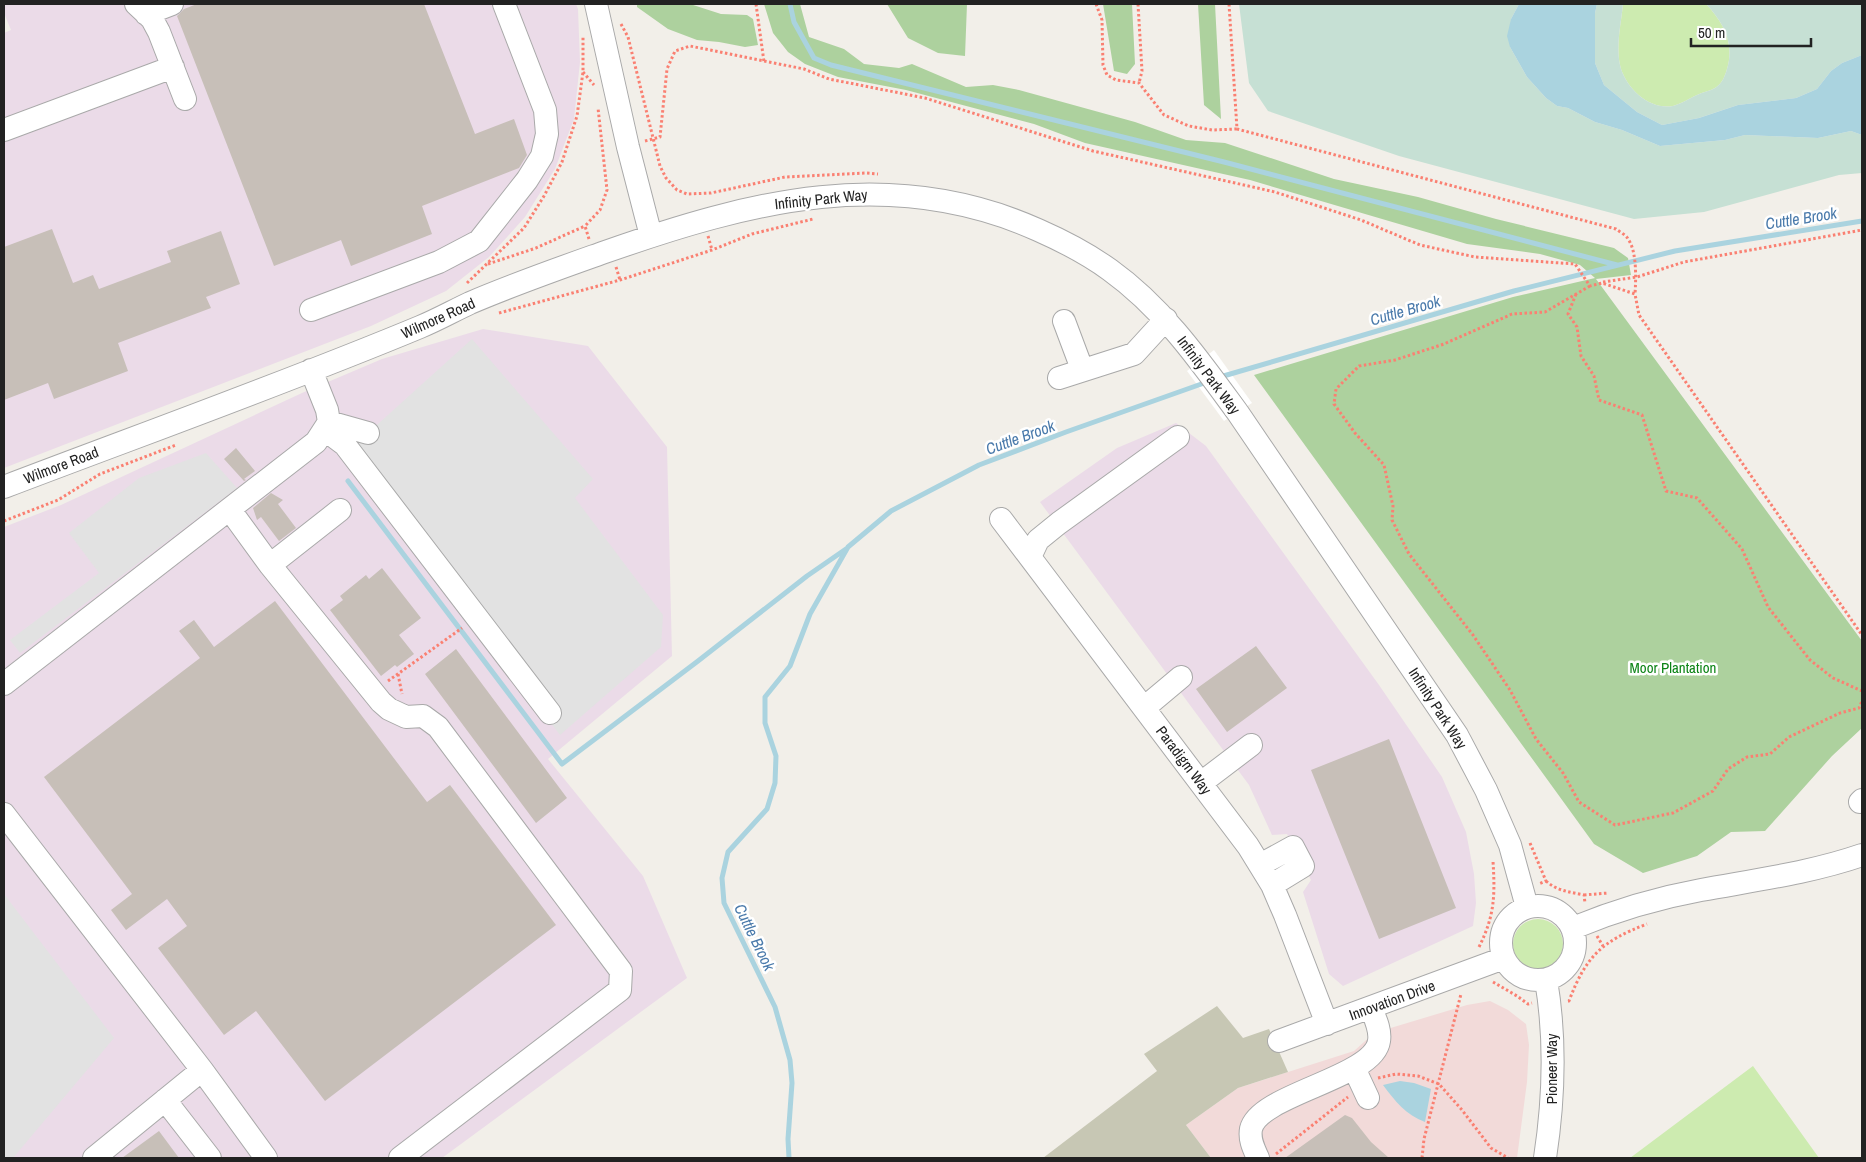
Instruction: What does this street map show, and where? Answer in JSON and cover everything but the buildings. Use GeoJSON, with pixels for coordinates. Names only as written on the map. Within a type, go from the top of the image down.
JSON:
{"type":"FeatureCollection","features":[{"type":"Feature","properties":{"kind":"street"},"geometry":{"type":"LineString","coordinates":[[141,9],[172,4]]}},
{"type":"Feature","properties":{"kind":"street"},"geometry":{"type":"LineString","coordinates":[[311,310],[439,262],[478,241],[527,180],[542,156],[547,134],[545,110],[504,4]]}},
{"type":"Feature","properties":{"kind":"street"},"geometry":{"type":"LineString","coordinates":[[596,4],[628,147],[651,236]]}},
{"type":"Feature","properties":{"kind":"street"},"geometry":{"type":"LineString","coordinates":[[141,9],[160,32],[185,99]]}},
{"type":"Feature","properties":{"kind":"street"},"geometry":{"type":"LineString","coordinates":[[4,130],[173,68]]}},
{"type":"Feature","properties":{"kind":"street","name":"Infinity Park Way"},"geometry":{"type":"LineString","coordinates":[[651,236],[749,209],[831,195],[878,193],[944,199],[972,205],[1016,220],[1059,239],[1110,270],[1166,319],[1200,361],[1238,412],[1457,734],[1486,790],[1510,845],[1527,907]]}},
{"type":"Feature","properties":{"kind":"street","name":"Wilmore Road"},"geometry":{"type":"LineString","coordinates":[[4,488],[423,326],[471,302],[651,236]]}},
{"type":"Feature","properties":{"kind":"street"},"geometry":{"type":"LineString","coordinates":[[1059,378],[1134,354],[1166,319]]}},
{"type":"Feature","properties":{"kind":"street"},"geometry":{"type":"LineString","coordinates":[[1064,321],[1082,370]]}},
{"type":"Feature","properties":{"kind":"street"},"geometry":{"type":"LineString","coordinates":[[4,684],[316,442],[327,426],[327,410],[312,370]]}},
{"type":"Feature","properties":{"kind":"street"},"geometry":{"type":"LineString","coordinates":[[327,426],[368,433]]}},
{"type":"Feature","properties":{"kind":"street"},"geometry":{"type":"LineString","coordinates":[[327,426],[345,445],[550,713]]}},
{"type":"Feature","properties":{"kind":"street"},"geometry":{"type":"LineString","coordinates":[[1030,557],[1038,540],[1178,437]]}},
{"type":"Feature","properties":{"kind":"street"},"geometry":{"type":"LineString","coordinates":[[230,510],[270,565],[389,709],[406,716],[423,716],[438,728],[621,971],[620,990],[400,1158]]}},
{"type":"Feature","properties":{"kind":"street"},"geometry":{"type":"LineString","coordinates":[[270,565],[340,510]]}},
{"type":"Feature","properties":{"kind":"street","name":"Paradigm Way"},"geometry":{"type":"LineString","coordinates":[[1001,519],[1248,846],[1272,885],[1327,1024]]}},
{"type":"Feature","properties":{"kind":"street"},"geometry":{"type":"LineString","coordinates":[[1144,708],[1181,677]]}},
{"type":"Feature","properties":{"kind":"street"},"geometry":{"type":"LineString","coordinates":[[1201,783],[1251,745]]}},
{"type":"Feature","properties":{"kind":"street"},"geometry":{"type":"LineString","coordinates":[[4,814],[202,1070],[266,1158]]}},
{"type":"Feature","properties":{"kind":"street"},"geometry":{"type":"LineString","coordinates":[[1572,928],[1657,899],[1801,872],[1839,863],[1862,855]]}},
{"type":"Feature","properties":{"kind":"street"},"geometry":{"type":"LineString","coordinates":[[1260,865],[1298,857],[1272,885]]}},
{"type":"Feature","properties":{"kind":"street"},"geometry":{"type":"LineString","coordinates":[[1541,906],[1554,909],[1565,916],[1572,928],[1576,941],[1574,954],[1568,966],[1558,975],[1546,980],[1533,980],[1521,976],[1511,969],[1504,958],[1501,946],[1502,933],[1516,913],[1527,907],[1541,906]]}},
{"type":"Feature","properties":{"kind":"street","name":"Innovation Drive"},"geometry":{"type":"LineString","coordinates":[[1279,1041],[1504,958]]}},
{"type":"Feature","properties":{"kind":"street","name":"Pioneer Way"},"geometry":{"type":"LineString","coordinates":[[1545,1158],[1551,1118],[1554,1061],[1546,980]]}},
{"type":"Feature","properties":{"kind":"street"},"geometry":{"type":"LineString","coordinates":[[1258,1158],[1251,1143],[1251,1129],[1256,1117],[1275,1105],[1362,1084],[1379,1042],[1378,1026],[1372,1008]]}},
{"type":"Feature","properties":{"kind":"street"},"geometry":{"type":"LineString","coordinates":[[94,1158],[202,1070]]}},
{"type":"Feature","properties":{"kind":"street"},"geometry":{"type":"LineString","coordinates":[[165,1100],[210,1158]]}},
{"type":"Feature","properties":{"kind":"path"},"geometry":{"type":"LineString","coordinates":[[756,4],[764,62]]}},
{"type":"Feature","properties":{"kind":"path"},"geometry":{"type":"LineString","coordinates":[[1096,4],[1102,20],[1103,65],[1107,75],[1116,80],[1139,83],[1164,115],[1188,126],[1212,130],[1238,129],[1616,229],[1628,239],[1633,251],[1636,277],[1635,294],[1639,315],[1862,635]]}},
{"type":"Feature","properties":{"kind":"path"},"geometry":{"type":"LineString","coordinates":[[1138,4],[1142,71],[1139,83]]}},
{"type":"Feature","properties":{"kind":"path"},"geometry":{"type":"LineString","coordinates":[[1229,4],[1238,129]]}},
{"type":"Feature","properties":{"kind":"path"},"geometry":{"type":"LineString","coordinates":[[619,20],[628,37],[660,166],[666,178],[677,190]]}},
{"type":"Feature","properties":{"kind":"path"},"geometry":{"type":"LineString","coordinates":[[628,147],[660,137],[667,69],[675,51],[690,46],[804,69],[829,79],[925,98],[1093,151],[1275,192],[1361,220],[1420,245],[1475,257],[1575,264],[1590,286]]}},
{"type":"Feature","properties":{"kind":"path"},"geometry":{"type":"LineString","coordinates":[[583,72],[595,87]]}},
{"type":"Feature","properties":{"kind":"path"},"geometry":{"type":"LineString","coordinates":[[486,264],[536,248],[585,226],[600,210],[607,190],[597,103]]}},
{"type":"Feature","properties":{"kind":"path"},"geometry":{"type":"LineString","coordinates":[[495,314],[620,280],[712,250],[752,234],[821,218]]}},
{"type":"Feature","properties":{"kind":"path"},"geometry":{"type":"LineString","coordinates":[[585,226],[594,252],[598,255],[612,257],[620,280]]}},
{"type":"Feature","properties":{"kind":"path"},"geometry":{"type":"LineString","coordinates":[[1862,230],[1684,262],[1636,277],[1602,282],[1576,293],[1545,312],[1512,314],[1444,344],[1395,360],[1359,366],[1336,389],[1334,404],[1355,433],[1384,465],[1393,506],[1392,520],[1410,554],[1473,635],[1510,690],[1536,739],[1563,773],[1579,802],[1616,825],[1673,814],[1713,790],[1728,769],[1748,757],[1770,754],[1789,736],[1840,713],[1859,708],[1862,701]]}},
{"type":"Feature","properties":{"kind":"path"},"geometry":{"type":"LineString","coordinates":[[1602,282],[1635,294]]}},
{"type":"Feature","properties":{"kind":"path"},"geometry":{"type":"LineString","coordinates":[[1576,293],[1568,314],[1577,327],[1581,356],[1594,376],[1599,400],[1642,415],[1666,491],[1697,498],[1742,549],[1768,607],[1804,653],[1810,660],[1834,678],[1862,691]]}},
{"type":"Feature","properties":{"kind":"path"},"geometry":{"type":"LineString","coordinates":[[4,521],[58,500],[100,474],[180,443]]}},
{"type":"Feature","properties":{"kind":"path"},"geometry":{"type":"LineString","coordinates":[[374,691],[452,636]]}},
{"type":"Feature","properties":{"kind":"path"},"geometry":{"type":"LineString","coordinates":[[1422,1158],[1424,1139],[1466,973]]}},
{"type":"Feature","properties":{"kind":"path"},"geometry":{"type":"LineString","coordinates":[[1269,1158],[1362,1084],[1396,1074],[1418,1076],[1439,1084],[1491,1148],[1508,1158]]}},
{"type":"Feature","properties":{"kind":"shaded area"},"geometry":{"type":"Polygon","coordinates":[[[4,4],[576,4],[578,9],[580,62],[574,119],[555,169],[525,217],[489,257],[446,291],[371,326],[4,468],[4,33],[11,30],[4,13],[4,4]]]}},
{"type":"Feature","properties":{"kind":"shaded area"},"geometry":{"type":"Polygon","coordinates":[[[1239,4],[1519,4],[1511,19],[1510,47],[1527,77],[1546,98],[1557,106],[1568,108],[1595,122],[1622,130],[1660,146],[1725,140],[1745,135],[1818,138],[1851,131],[1862,135],[1862,173],[1839,175],[1704,212],[1634,219],[1399,156],[1268,111],[1249,83],[1239,4]]]}},
{"type":"Feature","properties":{"kind":"shaded area"},"geometry":{"type":"Polygon","coordinates":[[[1597,4],[1623,4],[1618,45],[1621,69],[1634,91],[1648,102],[1656,105],[1673,106],[1679,104],[1715,88],[1724,77],[1729,59],[1728,42],[1718,18],[1706,4],[1862,4],[1862,55],[1842,63],[1831,71],[1817,89],[1796,98],[1738,105],[1699,118],[1662,125],[1637,112],[1604,85],[1595,63],[1595,13],[1597,4]]]}},
{"type":"Feature","properties":{"kind":"shaded area"},"geometry":{"type":"Polygon","coordinates":[[[483,329],[588,346],[667,447],[672,656],[548,759],[643,876],[687,978],[442,1158],[4,1158],[4,527],[61,505],[302,393],[382,359],[483,329]]]}},
{"type":"Feature","properties":{"kind":"shaded area"},"geometry":{"type":"Polygon","coordinates":[[[472,339],[593,479],[575,498],[663,615],[661,647],[560,735],[346,456],[368,433],[472,339]]]}},
{"type":"Feature","properties":{"kind":"shaded area"},"geometry":{"type":"Polygon","coordinates":[[[1176,423],[1206,446],[1379,685],[1442,777],[1466,832],[1474,874],[1476,903],[1473,926],[1343,986],[1329,974],[1303,892],[1311,880],[1287,834],[1272,835],[1249,785],[1040,502],[1117,448],[1176,423]]]}},
{"type":"Feature","properties":{"kind":"shaded area"},"geometry":{"type":"Polygon","coordinates":[[[206,453],[237,488],[20,653],[10,640],[99,573],[69,533],[139,478],[206,453]]]}},
{"type":"Feature","properties":{"kind":"shaded area"},"geometry":{"type":"Polygon","coordinates":[[[4,894],[114,1038],[13,1158],[4,1158],[4,894]]]}},
{"type":"Feature","properties":{"kind":"shaded area"},"geometry":{"type":"Polygon","coordinates":[[[1490,1001],[1508,1010],[1526,1024],[1529,1045],[1527,1082],[1517,1158],[1211,1158],[1186,1125],[1238,1088],[1354,1051],[1374,1033],[1467,1005],[1490,1001]]]}},
{"type":"Feature","properties":{"kind":"shaded area"},"geometry":{"type":"Polygon","coordinates":[[[1217,1006],[1243,1038],[1269,1029],[1288,1072],[1238,1088],[1186,1125],[1211,1158],[1043,1158],[1157,1071],[1144,1054],[1217,1006]]]}},
{"type":"Feature","properties":{"kind":"green space"},"geometry":{"type":"Polygon","coordinates":[[[637,4],[690,4],[721,14],[747,15],[753,19],[758,45],[745,47],[697,40],[668,29],[637,7],[637,4]]]}},
{"type":"Feature","properties":{"kind":"green space","name":"Moor Plantation"},"geometry":{"type":"Polygon","coordinates":[[[764,4],[800,4],[809,37],[844,49],[864,64],[899,68],[912,64],[966,87],[993,85],[1019,90],[1135,122],[1186,140],[1225,143],[1334,179],[1418,197],[1496,219],[1614,248],[1628,258],[1631,275],[1596,279],[1862,641],[1862,728],[1832,756],[1765,831],[1731,832],[1697,856],[1643,873],[1594,844],[1254,375],[1513,297],[1595,278],[1580,265],[1540,254],[1467,244],[1250,180],[1085,143],[1034,124],[906,90],[838,77],[805,64],[788,52],[773,33],[764,4]]]}},
{"type":"Feature","properties":{"kind":"green space"},"geometry":{"type":"Polygon","coordinates":[[[887,4],[967,4],[965,56],[938,53],[908,38],[887,4]]]}},
{"type":"Feature","properties":{"kind":"green space"},"geometry":{"type":"Polygon","coordinates":[[[1103,4],[1132,4],[1135,64],[1127,74],[1114,71],[1103,4]]]}},
{"type":"Feature","properties":{"kind":"green space"},"geometry":{"type":"Polygon","coordinates":[[[1198,4],[1215,4],[1221,119],[1204,105],[1198,4]]]}},
{"type":"Feature","properties":{"kind":"green space"},"geometry":{"type":"Polygon","coordinates":[[[1623,4],[1706,4],[1718,18],[1728,42],[1729,59],[1720,84],[1713,89],[1673,106],[1656,105],[1641,97],[1624,77],[1619,61],[1619,36],[1623,4]]]}},
{"type":"Feature","properties":{"kind":"green space"},"geometry":{"type":"Polygon","coordinates":[[[1538,919],[1547,921],[1558,930],[1563,944],[1561,953],[1552,964],[1538,969],[1529,967],[1518,958],[1513,944],[1515,935],[1524,924],[1538,919]]]}},
{"type":"Feature","properties":{"kind":"green space"},"geometry":{"type":"Polygon","coordinates":[[[1753,1066],[1819,1158],[1630,1158],[1753,1066]]]}},
{"type":"Feature","properties":{"kind":"water"},"geometry":{"type":"Polygon","coordinates":[[[1519,4],[1597,4],[1595,13],[1595,63],[1604,85],[1637,112],[1662,125],[1699,118],[1738,105],[1796,98],[1817,89],[1831,71],[1842,63],[1862,55],[1862,135],[1851,131],[1818,138],[1745,135],[1725,140],[1660,146],[1622,130],[1595,122],[1568,108],[1557,106],[1546,98],[1527,77],[1510,47],[1507,36],[1511,19],[1519,4]]]}},
{"type":"Feature","properties":{"kind":"water"},"geometry":{"type":"Polygon","coordinates":[[[1400,1081],[1414,1083],[1431,1089],[1425,1122],[1407,1111],[1383,1085],[1400,1081]]]}},
{"type":"Feature","properties":{"kind":"pier"},"geometry":{"type":"Polygon","coordinates":[[[1214,350],[1252,403],[1224,421],[1187,371],[1214,350]]]}},
{"type":"Feature","properties":{"kind":"waterway"},"geometry":{"type":"LineString","coordinates":[[790,4],[794,22],[814,58],[831,65],[1224,162],[1617,265]]}},
{"type":"Feature","properties":{"kind":"waterway","name":"Cuttle Brook"},"geometry":{"type":"LineString","coordinates":[[1220,377],[1514,291],[1675,251],[1862,221]]}},
{"type":"Feature","properties":{"kind":"waterway","name":"Cuttle Brook"},"geometry":{"type":"LineString","coordinates":[[789,1158],[788,1139],[792,1083],[790,1060],[775,1007],[724,903],[722,878],[728,852],[767,809],[775,783],[776,756],[765,723],[765,697],[790,666],[810,614],[848,547],[891,511],[979,465],[1207,382]]}},
{"type":"Feature","properties":{"kind":"waterway"},"geometry":{"type":"LineString","coordinates":[[348,481],[562,764],[807,576],[846,549]]}}]}
